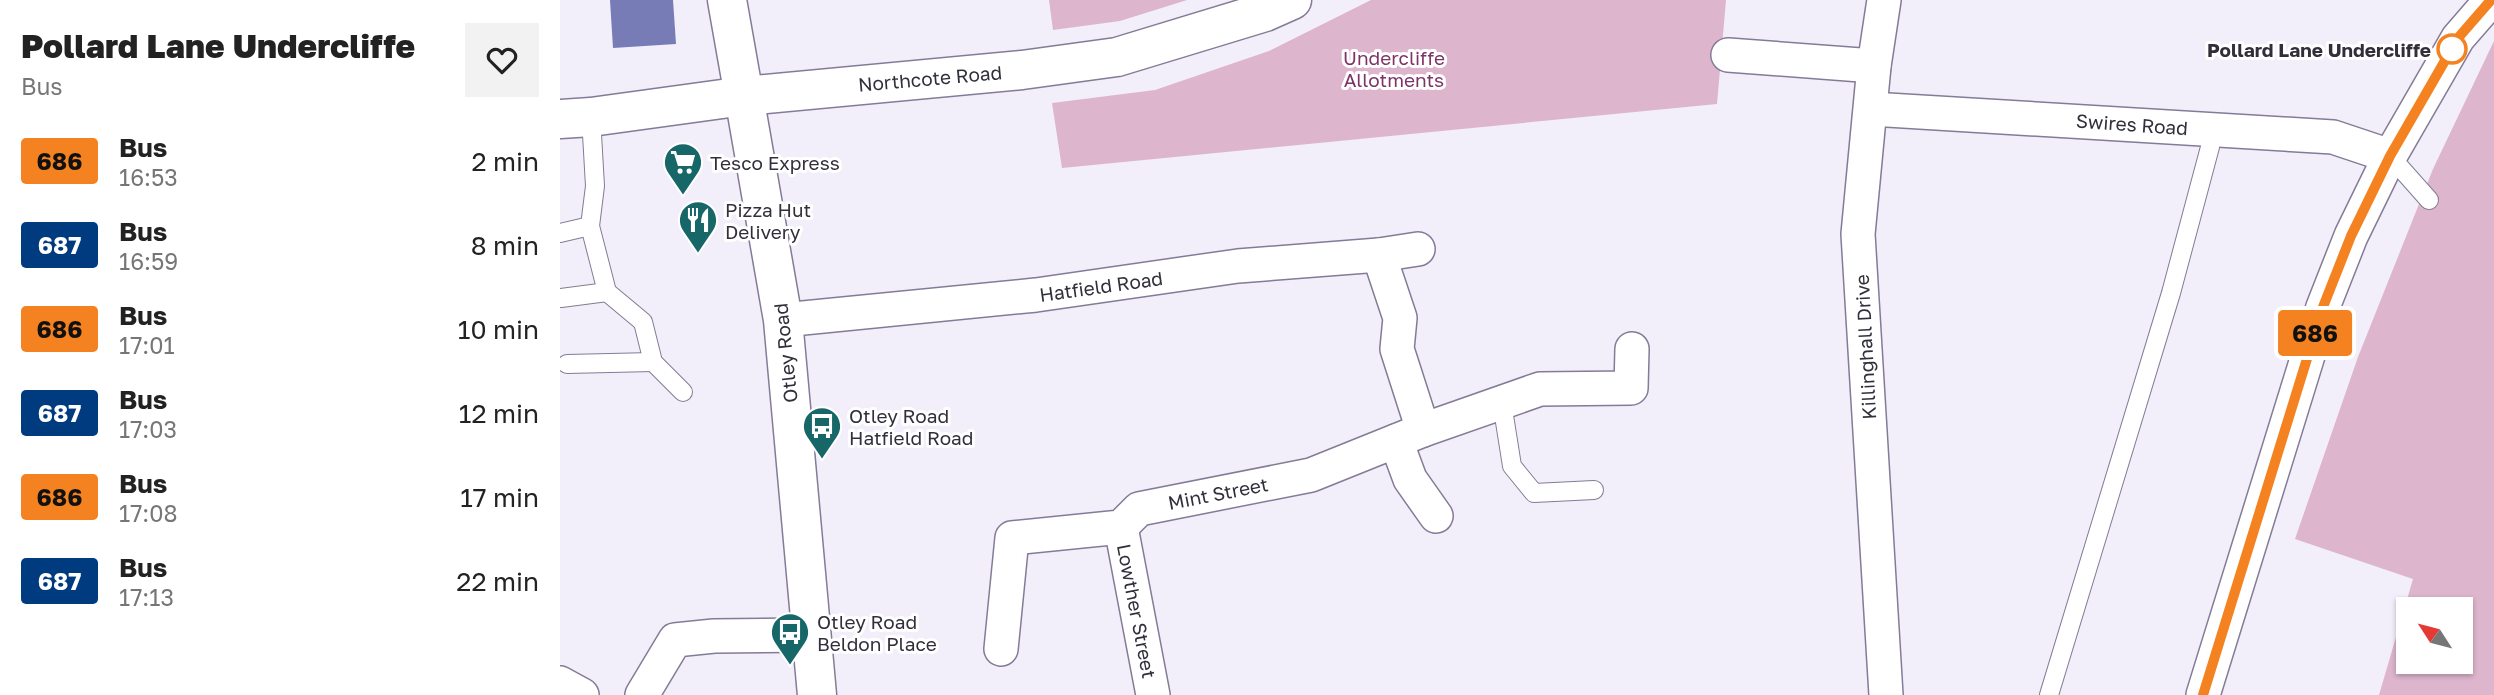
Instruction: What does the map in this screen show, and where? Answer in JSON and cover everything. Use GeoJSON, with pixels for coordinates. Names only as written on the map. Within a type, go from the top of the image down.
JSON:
{"type":"FeatureCollection","features":[{"type":"Feature","properties":{"kind":"main road","name":"Otley Road"},"geometry":{"type":"LineString","coordinates":[[727,0],[783,320],[817,695]]}},
{"type":"Feature","properties":{"kind":"main road","name":"Northcote Road"},"geometry":{"type":"LineString","coordinates":[[575,118],[744,96],[1022,70],[1116,57],[1265,12],[1292,0]]}},
{"type":"Feature","properties":{"kind":"street","name":"Killinghall Drive"},"geometry":{"type":"LineString","coordinates":[[1884,0],[1874,66],[1858,234],[1886,695]]}},
{"type":"Feature","properties":{"kind":"street"},"geometry":{"type":"LineString","coordinates":[[2203,695],[2323,307],[2351,236],[2390,156],[2458,38],[2491,0]]}},
{"type":"Feature","properties":{"kind":"street"},"geometry":{"type":"LineString","coordinates":[[1728,55],[1874,66]]}},
{"type":"Feature","properties":{"kind":"street","name":"Swires Road"},"geometry":{"type":"LineString","coordinates":[[1871,108],[2333,137],[2390,156]]}},
{"type":"Feature","properties":{"kind":"street","name":"Hatfield Road"},"geometry":{"type":"LineString","coordinates":[[783,320],[1036,295],[1238,267],[1418,249]]}},
{"type":"Feature","properties":{"kind":"street"},"geometry":{"type":"LineString","coordinates":[[1378,255],[1399,318],[1397,349],[1410,436],[1410,479],[1436,516]]}},
{"type":"Feature","properties":{"kind":"street","name":"Mint Street"},"geometry":{"type":"LineString","coordinates":[[1122,527],[1139,509],[1311,475],[1410,436],[1540,390],[1631,388],[1632,349]]}},
{"type":"Feature","properties":{"kind":"street"},"geometry":{"type":"LineString","coordinates":[[1001,649],[1012,538],[1122,527]]}},
{"type":"Feature","properties":{"kind":"street","name":"Lowther Street"},"geometry":{"type":"LineString","coordinates":[[1122,527],[1153,695]]}},
{"type":"Feature","properties":{"kind":"street"},"geometry":{"type":"LineString","coordinates":[[642,695],[675,640],[714,636],[812,635]]}},
{"type":"Feature","properties":{"kind":"street"},"geometry":{"type":"LineString","coordinates":[[560,683],[582,695]]}},
{"type":"Feature","properties":{"kind":"lane"},"geometry":{"type":"LineString","coordinates":[[575,118],[595,186],[590,226],[607,292],[643,323],[653,362],[683,392]]}},
{"type":"Feature","properties":{"kind":"lane"},"geometry":{"type":"LineString","coordinates":[[2049,695],[2171,293],[2210,147],[2212,129]]}},
{"type":"Feature","properties":{"kind":"lane"},"geometry":{"type":"LineString","coordinates":[[2390,156],[2429,200]]}},
{"type":"Feature","properties":{"kind":"lane"},"geometry":{"type":"LineString","coordinates":[[560,233],[590,226]]}},
{"type":"Feature","properties":{"kind":"lane"},"geometry":{"type":"LineString","coordinates":[[561,298],[607,292]]}},
{"type":"Feature","properties":{"kind":"lane"},"geometry":{"type":"LineString","coordinates":[[566,363],[653,362]]}},
{"type":"Feature","properties":{"kind":"lane"},"geometry":{"type":"LineString","coordinates":[[1502,403],[1512,466],[1534,493],[1594,490]]}},
{"type":"Feature","properties":{"kind":"green space"},"geometry":{"type":"Polygon","coordinates":[[[1049,0],[1187,0],[1120,21],[1053,30],[1049,0]]]}},
{"type":"Feature","properties":{"kind":"green space","name":"Undercliffe Allotments"},"geometry":{"type":"Polygon","coordinates":[[[1371,0],[1726,0],[1717,104],[1062,168],[1052,103],[1155,90],[1269,51],[1371,0]]]}},
{"type":"Feature","properties":{"kind":"green space"},"geometry":{"type":"Polygon","coordinates":[[[2494,41],[2494,695],[2379,695],[2396,637],[2396,674],[2473,674],[2473,597],[2408,597],[2413,579],[2295,539],[2358,357],[2433,169],[2494,41]]]}},
{"type":"Feature","properties":{"kind":"building"},"geometry":{"type":"Polygon","coordinates":[[[610,0],[673,0],[676,44],[613,48],[610,0]]]}},
{"type":"Feature","properties":{"kind":"bus line","name":"686"},"geometry":{"type":"LineString","coordinates":[[2203,695],[2323,307],[2351,236],[2390,156],[2458,38],[2491,0]]}},
{"type":"Feature","properties":{"kind":"place","name":"Pollard Lane Undercliffe"},"geometry":{"type":"Point","coordinates":[2452,49]}},
{"type":"Feature","properties":{"kind":"place","name":"Tesco Express"},"geometry":{"type":"Point","coordinates":[683,196]}},
{"type":"Feature","properties":{"kind":"place","name":"Pizza Hut Delivery"},"geometry":{"type":"Point","coordinates":[698,254]}},
{"type":"Feature","properties":{"kind":"place","name":"Otley Road Hatfield Road"},"geometry":{"type":"Point","coordinates":[822,460]}},
{"type":"Feature","properties":{"kind":"place","name":"Otley Road Beldon Place"},"geometry":{"type":"Point","coordinates":[790,666]}}]}
